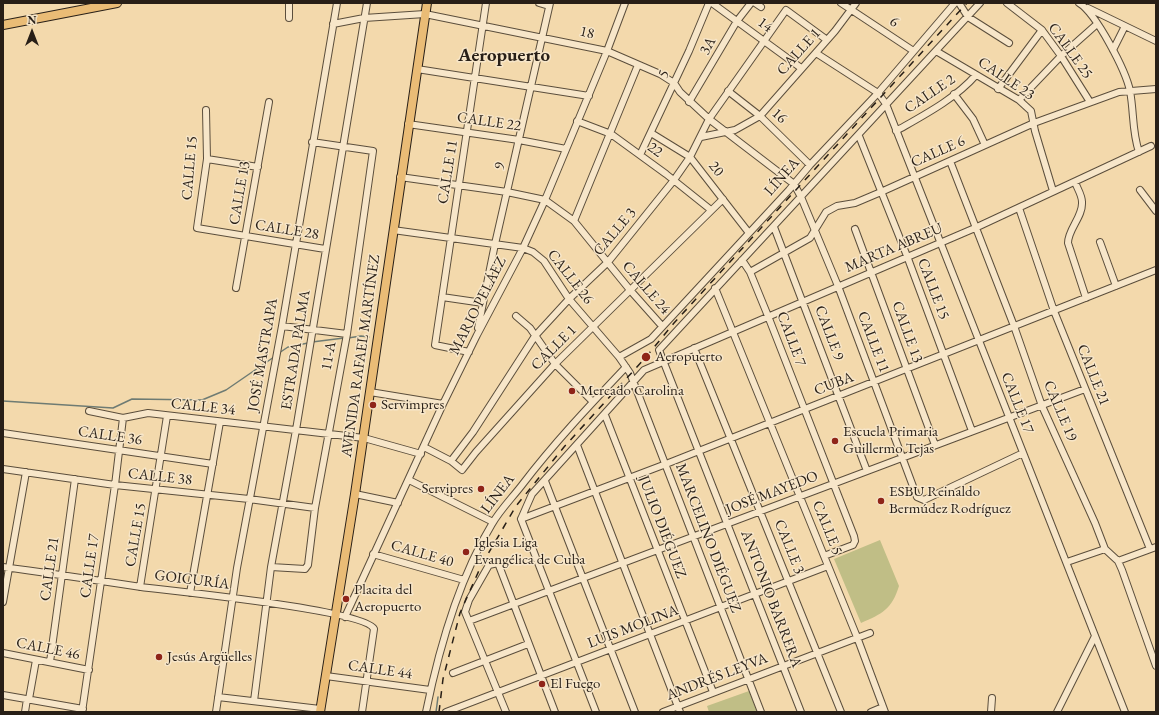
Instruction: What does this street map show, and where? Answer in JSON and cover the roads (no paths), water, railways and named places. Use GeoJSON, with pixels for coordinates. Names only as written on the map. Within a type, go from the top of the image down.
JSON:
{"type":"FeatureCollection","features":[{"type":"Feature","properties":{"kind":"main road"},"geometry":{"type":"LineString","coordinates":[[3,25],[117,3]]}},
{"type":"Feature","properties":{"kind":"main road","name":"AVENIDA RAFAEL MARTÍNEZ"},"geometry":{"type":"LineString","coordinates":[[320,711],[364,438],[400,178],[427,3]]}},
{"type":"Feature","properties":{"kind":"street"},"geometry":{"type":"LineString","coordinates":[[288,3],[289,18]]}},
{"type":"Feature","properties":{"kind":"street","name":"JOSÉ MASTRAPA"},"geometry":{"type":"LineString","coordinates":[[216,712],[232,598],[282,326],[312,142],[334,24],[336,3]]}},
{"type":"Feature","properties":{"kind":"street","name":"ESTRADA PALMA"},"geometry":{"type":"LineString","coordinates":[[254,701],[265,602],[281,504],[296,430],[342,146],[367,3]]}},
{"type":"Feature","properties":{"kind":"street","name":"CALLE 11"},"geometry":{"type":"LineString","coordinates":[[469,352],[435,345],[450,238],[460,186],[486,3]]}},
{"type":"Feature","properties":{"kind":"street"},"geometry":{"type":"LineString","coordinates":[[539,3],[550,5]]}},
{"type":"Feature","properties":{"kind":"street","name":"MARIO PELÁEZ"},"geometry":{"type":"LineString","coordinates":[[344,617],[409,480],[443,404],[477,335],[523,248],[545,200],[577,121],[589,96],[625,3]]}},
{"type":"Feature","properties":{"kind":"street","name":"14"},"geometry":{"type":"LineString","coordinates":[[710,3],[801,68]]}},
{"type":"Feature","properties":{"kind":"street","name":"5"},"geometry":{"type":"LineString","coordinates":[[640,155],[710,3]]}},
{"type":"Feature","properties":{"kind":"street","name":"3A"},"geometry":{"type":"LineString","coordinates":[[689,102],[737,21],[751,3]]}},
{"type":"Feature","properties":{"kind":"street","name":"6"},"geometry":{"type":"LineString","coordinates":[[841,3],[912,50]]}},
{"type":"Feature","properties":{"kind":"street","name":"CALLE 1"},"geometry":{"type":"LineString","coordinates":[[701,137],[726,132],[747,125],[760,116],[801,68],[816,53],[856,3]]}},
{"type":"Feature","properties":{"kind":"street","name":"LÍNEA"},"geometry":{"type":"LineString","coordinates":[[619,357],[652,339],[662,326],[878,93],[912,50],[955,3]]}},
{"type":"Feature","properties":{"kind":"street"},"geometry":{"type":"LineString","coordinates":[[959,3],[968,17],[1010,42]]}},
{"type":"Feature","properties":{"kind":"street","name":"LÍNEA"},"geometry":{"type":"LineString","coordinates":[[664,361],[659,350],[859,136],[886,104],[980,3]]}},
{"type":"Feature","properties":{"kind":"street","name":"CALLE 25"},"geometry":{"type":"LineString","coordinates":[[1007,3],[1042,30],[1061,56],[1090,102]]}},
{"type":"Feature","properties":{"kind":"street"},"geometry":{"type":"LineString","coordinates":[[1079,3],[1156,40]]}},
{"type":"Feature","properties":{"kind":"street","name":"9"},"geometry":{"type":"LineString","coordinates":[[477,335],[495,244],[550,5]]}},
{"type":"Feature","properties":{"kind":"street"},"geometry":{"type":"LineString","coordinates":[[1086,7],[1113,50],[1130,90],[1133,128],[1139,152]]}},
{"type":"Feature","properties":{"kind":"street","name":"CALLE 3"},"geometry":{"type":"LineString","coordinates":[[451,461],[473,432],[535,336],[608,262],[674,180],[690,157],[709,120],[786,10],[827,40]]}},
{"type":"Feature","properties":{"kind":"street","name":"18"},"geometry":{"type":"LineString","coordinates":[[334,24],[364,18],[425,14],[482,26],[542,36],[607,51],[660,74],[674,83],[689,102],[709,120],[794,184]]}},
{"type":"Feature","properties":{"kind":"street"},"geometry":{"type":"LineString","coordinates":[[1019,100],[1061,56],[1097,24]]}},
{"type":"Feature","properties":{"kind":"street"},"geometry":{"type":"LineString","coordinates":[[1113,50],[1125,26]]}},
{"type":"Feature","properties":{"kind":"street"},"geometry":{"type":"LineString","coordinates":[[998,89],[1042,30]]}},
{"type":"Feature","properties":{"kind":"street","name":"CALLE 23"},"geometry":{"type":"LineString","coordinates":[[936,51],[998,89],[1019,100],[1031,111],[1035,131],[1053,191]]}},
{"type":"Feature","properties":{"kind":"street"},"geometry":{"type":"LineString","coordinates":[[816,53],[878,93],[886,104]]}},
{"type":"Feature","properties":{"kind":"street"},"geometry":{"type":"LineString","coordinates":[[574,221],[611,134],[638,65]]}},
{"type":"Feature","properties":{"kind":"street"},"geometry":{"type":"LineString","coordinates":[[417,69],[589,96]]}},
{"type":"Feature","properties":{"kind":"street","name":"CALLE 2"},"geometry":{"type":"LineString","coordinates":[[896,131],[932,110],[968,84],[976,75]]}},
{"type":"Feature","properties":{"kind":"street"},"geometry":{"type":"LineString","coordinates":[[868,86],[885,83]]}},
{"type":"Feature","properties":{"kind":"street","name":"CALLE 6"},"geometry":{"type":"LineString","coordinates":[[750,272],[783,251],[810,238],[826,212],[836,206],[855,203],[1034,123],[1090,102],[1130,90],[1156,89]]}},
{"type":"Feature","properties":{"kind":"street","name":"16"},"geometry":{"type":"LineString","coordinates":[[728,92],[760,116],[810,165]]}},
{"type":"Feature","properties":{"kind":"street"},"geometry":{"type":"LineString","coordinates":[[954,94],[973,119],[985,145]]}},
{"type":"Feature","properties":{"kind":"street","name":"CALLE 13"},"geometry":{"type":"LineString","coordinates":[[236,288],[269,102]]}},
{"type":"Feature","properties":{"kind":"street","name":"CALLE 17"},"geometry":{"type":"LineString","coordinates":[[886,104],[939,243],[1125,712]]}},
{"type":"Feature","properties":{"kind":"street","name":"CALLE 15"},"geometry":{"type":"LineString","coordinates":[[197,228],[207,159],[206,110]]}},
{"type":"Feature","properties":{"kind":"street","name":"22"},"geometry":{"type":"LineString","coordinates":[[577,121],[611,134],[674,180],[711,210]]}},
{"type":"Feature","properties":{"kind":"street","name":"CALLE 22"},"geometry":{"type":"LineString","coordinates":[[408,124],[519,140],[566,149]]}},
{"type":"Feature","properties":{"kind":"street","name":"20"},"geometry":{"type":"LineString","coordinates":[[651,133],[690,157],[749,233]]}},
{"type":"Feature","properties":{"kind":"street","name":"CALLE 15"},"geometry":{"type":"LineString","coordinates":[[859,136],[907,256],[972,431]]}},
{"type":"Feature","properties":{"kind":"street"},"geometry":{"type":"LineString","coordinates":[[312,142],[342,146]]}},
{"type":"Feature","properties":{"kind":"street","name":"11-A"},"geometry":{"type":"LineString","coordinates":[[271,567],[305,569],[308,566],[315,508],[347,334],[373,151],[342,146]]}},
{"type":"Feature","properties":{"kind":"street","name":"MARTA ABREU"},"geometry":{"type":"LineString","coordinates":[[644,370],[975,228],[1151,146]]}},
{"type":"Feature","properties":{"kind":"street"},"geometry":{"type":"LineString","coordinates":[[207,159],[258,167]]}},
{"type":"Feature","properties":{"kind":"street","name":"CALLE 19"},"geometry":{"type":"LineString","coordinates":[[950,161],[1014,326],[1042,406],[1095,523],[1104,549]]}},
{"type":"Feature","properties":{"kind":"street","name":"CALLE 24"},"geometry":{"type":"LineString","coordinates":[[400,178],[507,192],[545,200],[574,221],[630,290],[662,326]]}},
{"type":"Feature","properties":{"kind":"street"},"geometry":{"type":"LineString","coordinates":[[1075,182],[1082,203],[1079,217],[1068,238],[1068,243],[1086,298]]}},
{"type":"Feature","properties":{"kind":"street","name":"CALLE 11"},"geometry":{"type":"LineString","coordinates":[[794,184],[815,228],[838,286],[918,497],[924,500],[1023,453]]}},
{"type":"Feature","properties":{"kind":"street"},"geometry":{"type":"LineString","coordinates":[[1140,190],[1156,211]]}},
{"type":"Feature","properties":{"kind":"street","name":"CALLE 1"},"geometry":{"type":"LineString","coordinates":[[451,461],[462,470],[476,452],[555,364],[723,199]]}},
{"type":"Feature","properties":{"kind":"street","name":"CALLE 21"},"geometry":{"type":"LineString","coordinates":[[1019,208],[1054,310],[1085,389],[1153,548]]}},
{"type":"Feature","properties":{"kind":"street","name":"CALLE 9"},"geometry":{"type":"LineString","coordinates":[[774,227],[867,471]]}},
{"type":"Feature","properties":{"kind":"street","name":"CALLE 28"},"geometry":{"type":"LineString","coordinates":[[197,228],[325,249]]}},
{"type":"Feature","properties":{"kind":"street","name":"CALLE 13"},"geometry":{"type":"LineString","coordinates":[[855,229],[935,445]]}},
{"type":"Feature","properties":{"kind":"street","name":"CALLE 26"},"geometry":{"type":"LineString","coordinates":[[393,230],[523,248],[533,252],[544,261],[569,300],[619,357],[630,373]]}},
{"type":"Feature","properties":{"kind":"street"},"geometry":{"type":"LineString","coordinates":[[1100,242],[1116,286]]}},
{"type":"Feature","properties":{"kind":"street","name":"CALLE 7"},"geometry":{"type":"LineString","coordinates":[[742,260],[750,272],[768,316],[855,541],[853,545],[824,556]]}},
{"type":"Feature","properties":{"kind":"street","name":"CUBA"},"geometry":{"type":"LineString","coordinates":[[520,519],[595,492],[1156,270]]}},
{"type":"Feature","properties":{"kind":"street","name":"CALLE 5"},"geometry":{"type":"LineString","coordinates":[[716,288],[732,332],[857,637],[884,710]]}},
{"type":"Feature","properties":{"kind":"street"},"geometry":{"type":"LineString","coordinates":[[442,297],[483,303]]}},
{"type":"Feature","properties":{"kind":"street"},"geometry":{"type":"LineString","coordinates":[[516,316],[530,328],[555,364],[593,402]]}},
{"type":"Feature","properties":{"kind":"street"},"geometry":{"type":"LineString","coordinates":[[282,326],[312,328],[347,334]]}},
{"type":"Feature","properties":{"kind":"street","name":"CALLE 3"},"geometry":{"type":"LineString","coordinates":[[694,348],[841,712]]}},
{"type":"Feature","properties":{"kind":"street","name":"ANTONIO BARRERA"},"geometry":{"type":"LineString","coordinates":[[664,361],[801,712]]}},
{"type":"Feature","properties":{"kind":"street","name":"LÍNEA"},"geometry":{"type":"LineString","coordinates":[[426,712],[430,690],[464,580],[493,522],[547,453],[626,366]]}},
{"type":"Feature","properties":{"kind":"street","name":"LÍNEA"},"geometry":{"type":"LineString","coordinates":[[520,519],[532,494],[605,415],[644,370]]}},
{"type":"Feature","properties":{"kind":"street","name":"MARCELINO DIÉGUEZ"},"geometry":{"type":"LineString","coordinates":[[630,373],[762,712]]}},
{"type":"Feature","properties":{"kind":"street","name":"JOSÉ MAYEDO"},"geometry":{"type":"LineString","coordinates":[[469,621],[1085,389]]}},
{"type":"Feature","properties":{"kind":"street"},"geometry":{"type":"LineString","coordinates":[[370,392],[443,404]]}},
{"type":"Feature","properties":{"kind":"street","name":"CALLE 34"},"geometry":{"type":"LineString","coordinates":[[89,411],[122,420],[148,413],[329,433],[364,438],[421,454]]}},
{"type":"Feature","properties":{"kind":"street","name":"JULIO DIÉGUEZ"},"geometry":{"type":"LineString","coordinates":[[605,415],[713,692]]}},
{"type":"Feature","properties":{"kind":"street","name":"CALLE 15"},"geometry":{"type":"LineString","coordinates":[[140,587],[157,490],[167,416]]}},
{"type":"Feature","properties":{"kind":"street","name":"CALLE 17"},"geometry":{"type":"LineString","coordinates":[[83,711],[115,485],[122,420]]}},
{"type":"Feature","properties":{"kind":"street"},"geometry":{"type":"LineString","coordinates":[[190,593],[220,422]]}},
{"type":"Feature","properties":{"kind":"street","name":"CALLE 36"},"geometry":{"type":"LineString","coordinates":[[3,433],[213,464]]}},
{"type":"Feature","properties":{"kind":"street"},"geometry":{"type":"LineString","coordinates":[[577,445],[679,709]]}},
{"type":"Feature","properties":{"kind":"street"},"geometry":{"type":"LineString","coordinates":[[424,447],[451,461]]}},
{"type":"Feature","properties":{"kind":"street","name":"CALLE 38"},"geometry":{"type":"LineString","coordinates":[[3,469],[115,485],[208,494],[315,508]]}},
{"type":"Feature","properties":{"kind":"street"},"geometry":{"type":"LineString","coordinates":[[3,602],[6,567],[26,472]]}},
{"type":"Feature","properties":{"kind":"street","name":"CALLE 21"},"geometry":{"type":"LineString","coordinates":[[50,662],[75,479]]}},
{"type":"Feature","properties":{"kind":"street"},"geometry":{"type":"LineString","coordinates":[[409,480],[493,522]]}},
{"type":"Feature","properties":{"kind":"street"},"geometry":{"type":"LineString","coordinates":[[545,481],[635,712]]}},
{"type":"Feature","properties":{"kind":"street"},"geometry":{"type":"LineString","coordinates":[[355,494],[398,503]]}},
{"type":"Feature","properties":{"kind":"street"},"geometry":{"type":"LineString","coordinates":[[520,519],[596,712]]}},
{"type":"Feature","properties":{"kind":"street"},"geometry":{"type":"LineString","coordinates":[[1118,561],[1153,548]]}},
{"type":"Feature","properties":{"kind":"street"},"geometry":{"type":"LineString","coordinates":[[1066,562],[1104,549],[1118,561],[1156,666]]}},
{"type":"Feature","properties":{"kind":"street","name":"CALLE 40"},"geometry":{"type":"LineString","coordinates":[[373,554],[464,580]]}},
{"type":"Feature","properties":{"kind":"street"},"geometry":{"type":"LineString","coordinates":[[506,712],[465,612],[469,600],[489,565],[498,563],[555,712]]}},
{"type":"Feature","properties":{"kind":"street","name":"LUIS MOLINA"},"geometry":{"type":"LineString","coordinates":[[446,712],[465,709],[499,693],[542,676],[828,566]]}},
{"type":"Feature","properties":{"kind":"street","name":"GOICURÍA"},"geometry":{"type":"LineString","coordinates":[[6,567],[140,587],[265,602],[336,614],[370,624],[374,629],[367,681]]}},
{"type":"Feature","properties":{"kind":"street","name":"ANDRÉS LEYVA"},"geometry":{"type":"LineString","coordinates":[[663,712],[679,709],[713,692],[748,678],[870,633]]}},
{"type":"Feature","properties":{"kind":"street"},"geometry":{"type":"LineString","coordinates":[[1057,712],[1095,636]]}},
{"type":"Feature","properties":{"kind":"street"},"geometry":{"type":"LineString","coordinates":[[453,673],[528,644]]}},
{"type":"Feature","properties":{"kind":"street","name":"CALLE 46"},"geometry":{"type":"LineString","coordinates":[[3,653],[89,670]]}},
{"type":"Feature","properties":{"kind":"street"},"geometry":{"type":"LineString","coordinates":[[25,712],[36,660]]}},
{"type":"Feature","properties":{"kind":"street","name":"CALLE 44"},"geometry":{"type":"LineString","coordinates":[[326,676],[430,690]]}},
{"type":"Feature","properties":{"kind":"street"},"geometry":{"type":"LineString","coordinates":[[362,712],[367,681]]}},
{"type":"Feature","properties":{"kind":"street"},"geometry":{"type":"LineString","coordinates":[[3,695],[83,711]]}},
{"type":"Feature","properties":{"kind":"street"},"geometry":{"type":"LineString","coordinates":[[218,697],[320,711]]}},
{"type":"Feature","properties":{"kind":"street"},"geometry":{"type":"LineString","coordinates":[[991,712],[992,698]]}},
{"type":"Feature","properties":{"kind":"street"},"geometry":{"type":"LineString","coordinates":[[871,712],[884,710]]}},
{"type":"Feature","properties":{"kind":"waterway"},"geometry":{"type":"LineString","coordinates":[[348,338],[361,336],[369,337]]}},
{"type":"Feature","properties":{"kind":"waterway"},"geometry":{"type":"LineString","coordinates":[[312,342],[344,338]]}},
{"type":"Feature","properties":{"kind":"waterway"},"geometry":{"type":"LineString","coordinates":[[279,353],[288,347],[308,343]]}},
{"type":"Feature","properties":{"kind":"waterway"},"geometry":{"type":"LineString","coordinates":[[3,401],[113,408],[132,399],[202,400],[226,390],[274,357]]}},
{"type":"Feature","properties":{"kind":"waterway"},"geometry":{"type":"LineString","coordinates":[[436,712],[438,697]]}},
{"type":"Feature","properties":{"kind":"railway"},"geometry":{"type":"LineString","coordinates":[[439,712],[443,679],[460,613],[481,566],[516,506],[564,447],[646,357],[674,323],[967,3]]}},
{"type":"Feature","properties":{"kind":"place","name":"Aeropuerto"},"geometry":{"type":"Point","coordinates":[646,357]}},
{"type":"Feature","properties":{"kind":"place","name":"Mercado Carolina"},"geometry":{"type":"Point","coordinates":[572,391]}},
{"type":"Feature","properties":{"kind":"place","name":"Servimpres"},"geometry":{"type":"Point","coordinates":[373,405]}},
{"type":"Feature","properties":{"kind":"place","name":"Escuela Primaria Guillermo Tejas"},"geometry":{"type":"Point","coordinates":[835,441]}},
{"type":"Feature","properties":{"kind":"place","name":"Servipres"},"geometry":{"type":"Point","coordinates":[481,489]}},
{"type":"Feature","properties":{"kind":"place","name":"ESBU Reinaldo Bermúdez Rodríguez"},"geometry":{"type":"Point","coordinates":[881,501]}},
{"type":"Feature","properties":{"kind":"place","name":"Iglesia Liga Evangélica de Cuba"},"geometry":{"type":"Point","coordinates":[466,552]}},
{"type":"Feature","properties":{"kind":"place","name":"Placita del Aeropuerto"},"geometry":{"type":"Point","coordinates":[346,599]}},
{"type":"Feature","properties":{"kind":"place","name":"Jesús Argüelles"},"geometry":{"type":"Point","coordinates":[159,657]}},
{"type":"Feature","properties":{"kind":"place","name":"El Fuego"},"geometry":{"type":"Point","coordinates":[542,684]}},
{"type":"Feature","properties":{"kind":"district","name":"Aeropuerto"},"geometry":{"type":"Point","coordinates":[504,56]}}]}
